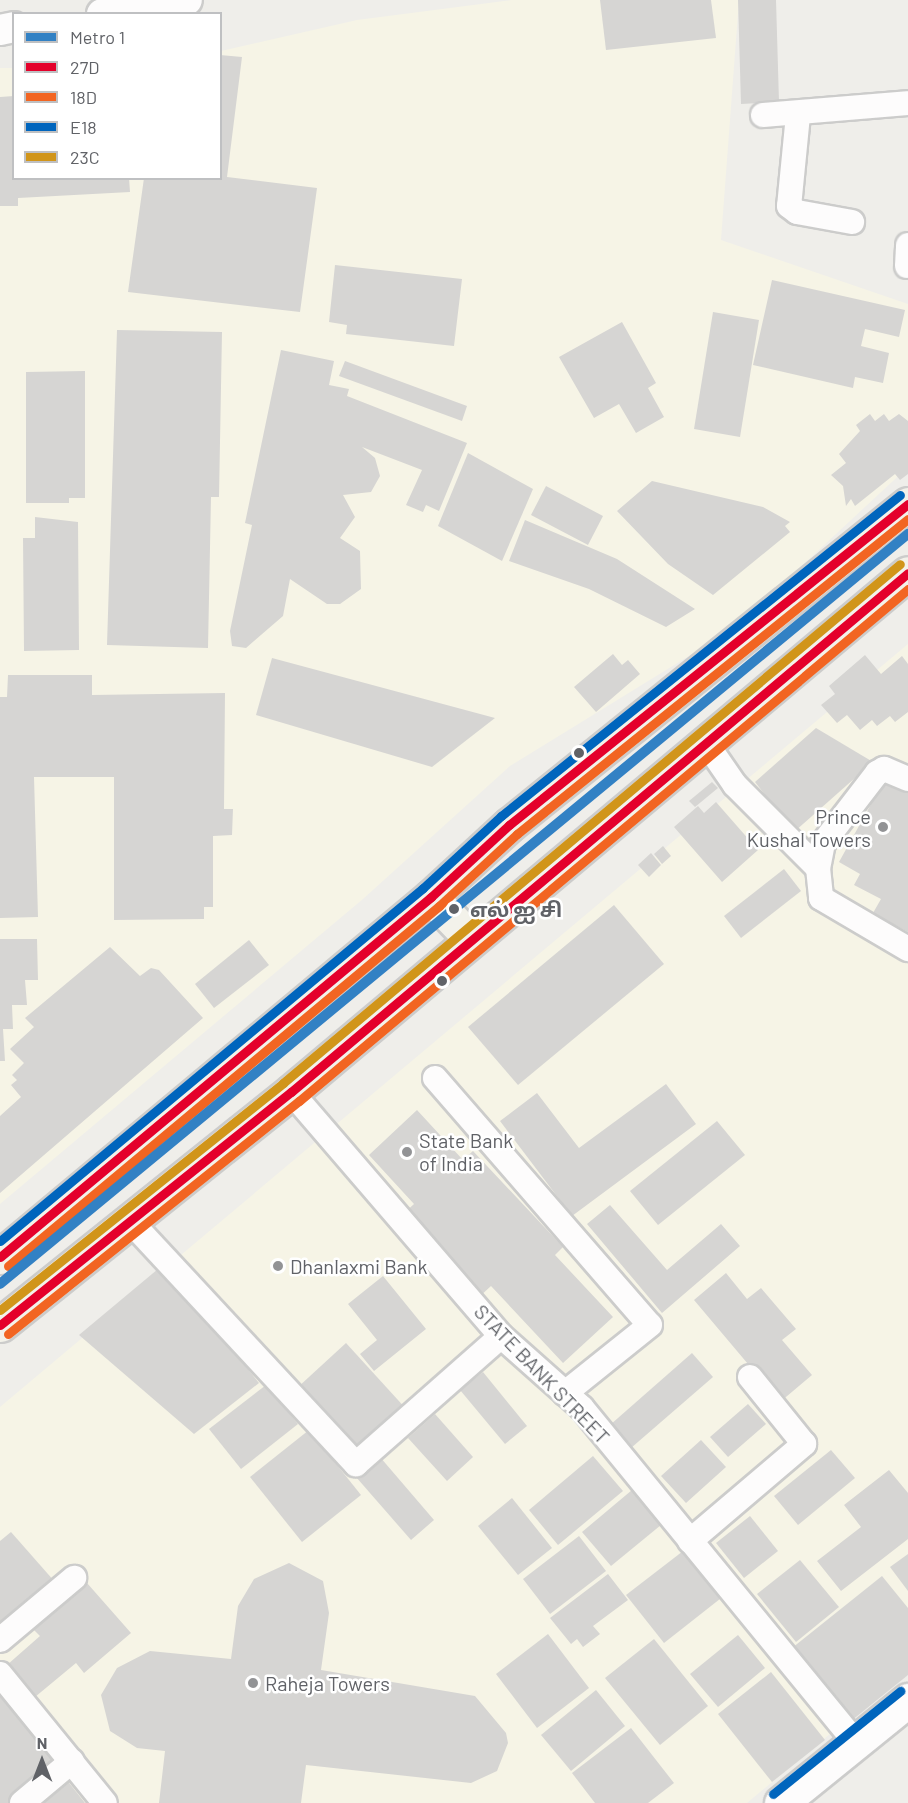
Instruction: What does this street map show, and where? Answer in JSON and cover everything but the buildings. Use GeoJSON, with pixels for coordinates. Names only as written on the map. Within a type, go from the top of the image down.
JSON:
{"type":"FeatureCollection","features":[{"type":"Feature","properties":{"kind":"main road"},"geometry":{"type":"LineString","coordinates":[[0,1257],[431,897],[509,825],[908,504]]}},
{"type":"Feature","properties":{"kind":"main road"},"geometry":{"type":"LineString","coordinates":[[0,1325],[291,1092],[908,573]]}},
{"type":"Feature","properties":{"kind":"main road"},"geometry":{"type":"LineString","coordinates":[[431,897],[471,939]]}},
{"type":"Feature","properties":{"kind":"main road"},"geometry":{"type":"LineString","coordinates":[[781,1803],[857,1744],[908,1700]]}},
{"type":"Feature","properties":{"kind":"main road"},"geometry":{"type":"LineString","coordinates":[[811,1803],[908,1725]]}},
{"type":"Feature","properties":{"kind":"street"},"geometry":{"type":"LineString","coordinates":[[114,12],[187,0]]}},
{"type":"Feature","properties":{"kind":"street"},"geometry":{"type":"LineString","coordinates":[[763,115],[798,115],[908,103]]}},
{"type":"Feature","properties":{"kind":"street"},"geometry":{"type":"LineString","coordinates":[[798,115],[789,206],[797,212],[852,222]]}},
{"type":"Feature","properties":{"kind":"street"},"geometry":{"type":"LineString","coordinates":[[706,743],[735,785],[818,867]]}},
{"type":"Feature","properties":{"kind":"street"},"geometry":{"type":"LineString","coordinates":[[908,779],[884,769],[877,773],[823,843],[818,867],[821,898],[908,949]]}},
{"type":"Feature","properties":{"kind":"street"},"geometry":{"type":"LineString","coordinates":[[435,1078],[650,1325],[565,1393]]}},
{"type":"Feature","properties":{"kind":"street","name":"STATE BANK STREET"},"geometry":{"type":"LineString","coordinates":[[291,1092],[501,1336],[565,1393],[857,1744]]}},
{"type":"Feature","properties":{"kind":"street"},"geometry":{"type":"LineString","coordinates":[[130,1221],[356,1464],[501,1336]]}},
{"type":"Feature","properties":{"kind":"street"},"geometry":{"type":"LineString","coordinates":[[690,1541],[804,1444],[750,1377]]}},
{"type":"Feature","properties":{"kind":"street"},"geometry":{"type":"LineString","coordinates":[[0,1640],[74,1578]]}},
{"type":"Feature","properties":{"kind":"street"},"geometry":{"type":"LineString","coordinates":[[0,1674],[105,1803]]}},
{"type":"Feature","properties":{"kind":"street"},"geometry":{"type":"LineString","coordinates":[[22,1803],[72,1761]]}},
{"type":"Feature","properties":{"kind":"shaded area"},"geometry":{"type":"Polygon","coordinates":[[[511,0],[739,0],[721,240],[908,304],[908,467],[736,627],[510,766],[363,899],[0,1204],[0,68],[12,68],[12,180],[222,180],[222,51],[357,20],[511,0]]]}},
{"type":"Feature","properties":{"kind":"shaded area"},"geometry":{"type":"Polygon","coordinates":[[[908,644],[908,1669],[747,1803],[0,1803],[0,1407],[908,644]]]}},
{"type":"Feature","properties":{"kind":"metro line","name":"1"},"geometry":{"type":"LineString","coordinates":[[0,1284],[908,534]]}},
{"type":"Feature","properties":{"kind":"transit line","name":"E18"},"geometry":{"type":"LineString","coordinates":[[0,1241],[423,888],[501,816],[900,495]]}},
{"type":"Feature","properties":{"kind":"transit line","name":"27D"},"geometry":{"type":"LineString","coordinates":[[0,1257],[431,897],[509,825],[908,504]]}},
{"type":"Feature","properties":{"kind":"transit line","name":"18D"},"geometry":{"type":"LineString","coordinates":[[8,1266],[439,906],[517,834],[908,519]]}},
{"type":"Feature","properties":{"kind":"transit line","name":"23C"},"geometry":{"type":"LineString","coordinates":[[0,1310],[283,1083],[900,564]]}},
{"type":"Feature","properties":{"kind":"transit line","name":"27D"},"geometry":{"type":"LineString","coordinates":[[0,1325],[291,1092],[908,573]]}},
{"type":"Feature","properties":{"kind":"transit line","name":"18D"},"geometry":{"type":"LineString","coordinates":[[8,1334],[299,1101],[908,589]]}},
{"type":"Feature","properties":{"kind":"transit line","name":"E18"},"geometry":{"type":"LineString","coordinates":[[773,1794],[900,1691]]}},
{"type":"Feature","properties":{"kind":"place","name":"Prince Kushal Towers"},"geometry":{"type":"Point","coordinates":[883,827]}},
{"type":"Feature","properties":{"kind":"place","name":"எல் ஐ சி"},"geometry":{"type":"Point","coordinates":[454,909]}},
{"type":"Feature","properties":{"kind":"place","name":"State Bank of India"},"geometry":{"type":"Point","coordinates":[407,1152]}},
{"type":"Feature","properties":{"kind":"place","name":"Dhanlaxmi Bank"},"geometry":{"type":"Point","coordinates":[278,1266]}},
{"type":"Feature","properties":{"kind":"place","name":"Raheja Towers"},"geometry":{"type":"Point","coordinates":[253,1683]}}]}
